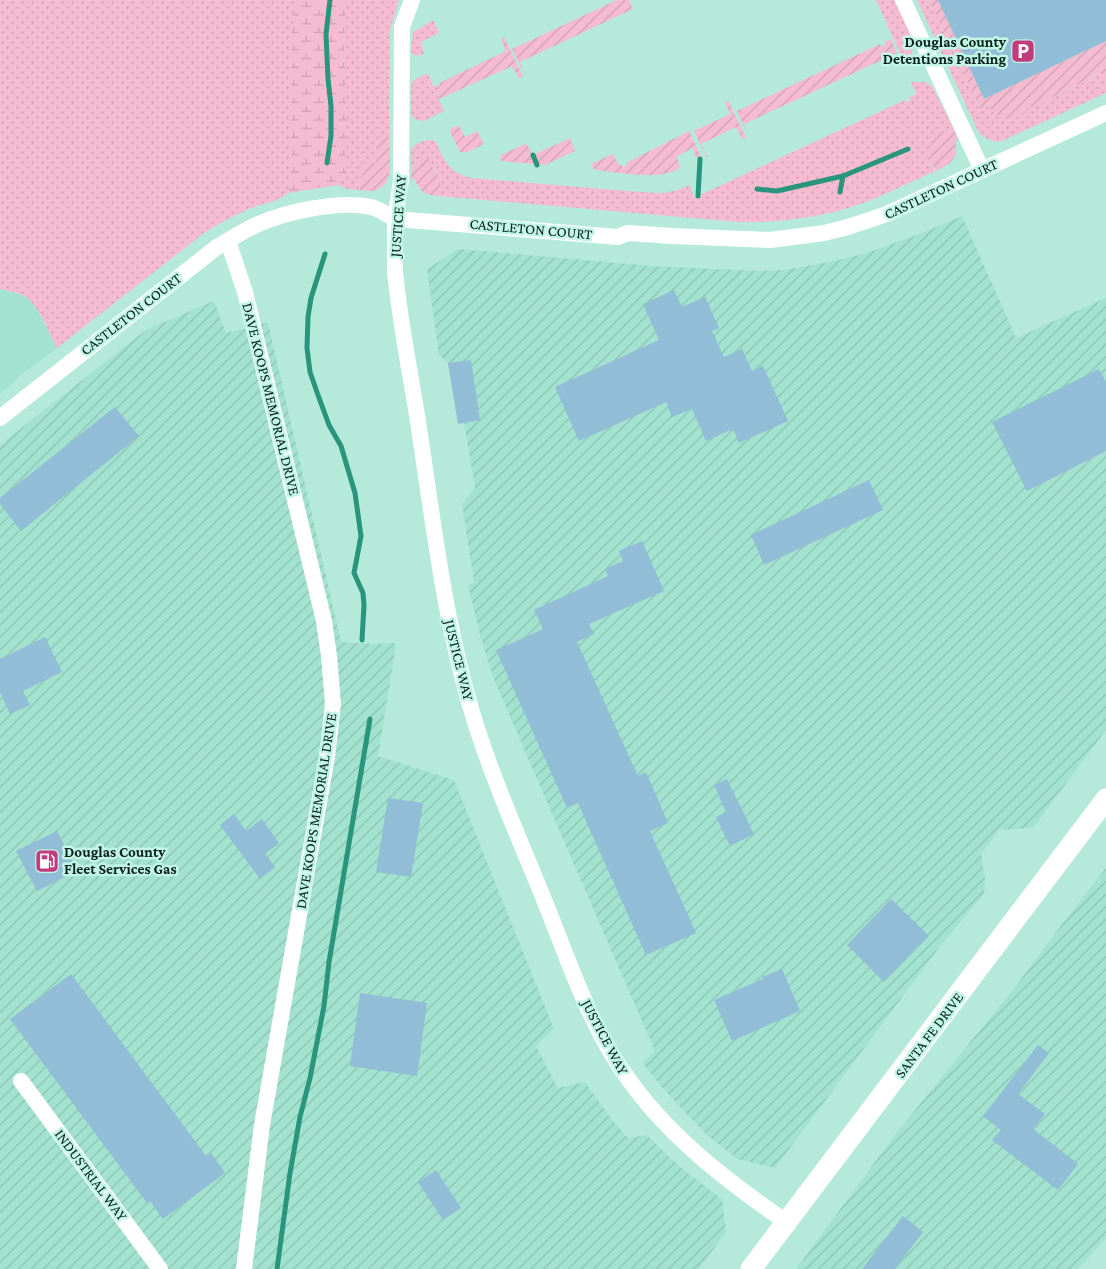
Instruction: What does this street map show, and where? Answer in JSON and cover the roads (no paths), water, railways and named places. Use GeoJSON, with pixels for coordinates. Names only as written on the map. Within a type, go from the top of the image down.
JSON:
{"type":"FeatureCollection","features":[{"type":"Feature","properties":{"kind":"main road","name":"SANTA FE DRIVE"},"geometry":{"type":"LineString","coordinates":[[751,1269],[1106,799]]}},
{"type":"Feature","properties":{"kind":"street","name":"JUSTICE WAY"},"geometry":{"type":"LineString","coordinates":[[412,0],[402,27],[401,181],[395,219],[394,258],[396,288],[418,421],[443,594],[456,656],[470,706],[496,779],[577,981],[600,1032],[622,1072],[649,1106],[687,1144],[729,1180],[786,1222]]}},
{"type":"Feature","properties":{"kind":"street"},"geometry":{"type":"LineString","coordinates":[[903,0],[982,170]]}},
{"type":"Feature","properties":{"kind":"street","name":"CASTLETON COURT"},"geometry":{"type":"LineString","coordinates":[[0,418],[187,270],[228,241],[270,219],[321,207],[372,207],[395,219],[618,237],[628,233],[770,240],[824,233],[866,222],[1106,113]]}},
{"type":"Feature","properties":{"kind":"street","name":"DAVE KOOPS MEMORIAL DRIVE"},"geometry":{"type":"LineString","coordinates":[[228,241],[247,300],[324,621],[332,680],[333,704],[327,757],[262,1125],[244,1269]]}},
{"type":"Feature","properties":{"kind":"street","name":"INDUSTRIAL WAY"},"geometry":{"type":"LineString","coordinates":[[21,1081],[160,1269]]}},
{"type":"Feature","properties":{"kind":"waterway"},"geometry":{"type":"LineString","coordinates":[[327,163],[331,136],[326,34],[330,0]]}},
{"type":"Feature","properties":{"kind":"waterway"},"geometry":{"type":"LineString","coordinates":[[840,192],[843,176],[908,149]]}},
{"type":"Feature","properties":{"kind":"waterway"},"geometry":{"type":"LineString","coordinates":[[533,155],[537,165]]}},
{"type":"Feature","properties":{"kind":"waterway"},"geometry":{"type":"LineString","coordinates":[[698,196],[700,159]]}},
{"type":"Feature","properties":{"kind":"waterway"},"geometry":{"type":"LineString","coordinates":[[757,189],[777,191],[843,176]]}},
{"type":"Feature","properties":{"kind":"waterway"},"geometry":{"type":"LineString","coordinates":[[325,254],[311,298],[307,348],[310,372],[329,425],[341,446],[355,493],[361,536],[354,573],[363,593],[362,640]]}},
{"type":"Feature","properties":{"kind":"waterway"},"geometry":{"type":"LineString","coordinates":[[277,1269],[290,1173],[324,1006],[329,962],[370,719]]}},
{"type":"Feature","properties":{"kind":"place","name":"Douglas County Detentions Parking"},"geometry":{"type":"Point","coordinates":[1023,51]}},
{"type":"Feature","properties":{"kind":"place","name":"Douglas County Fleet Services Gas"},"geometry":{"type":"Point","coordinates":[47,861]}}]}
